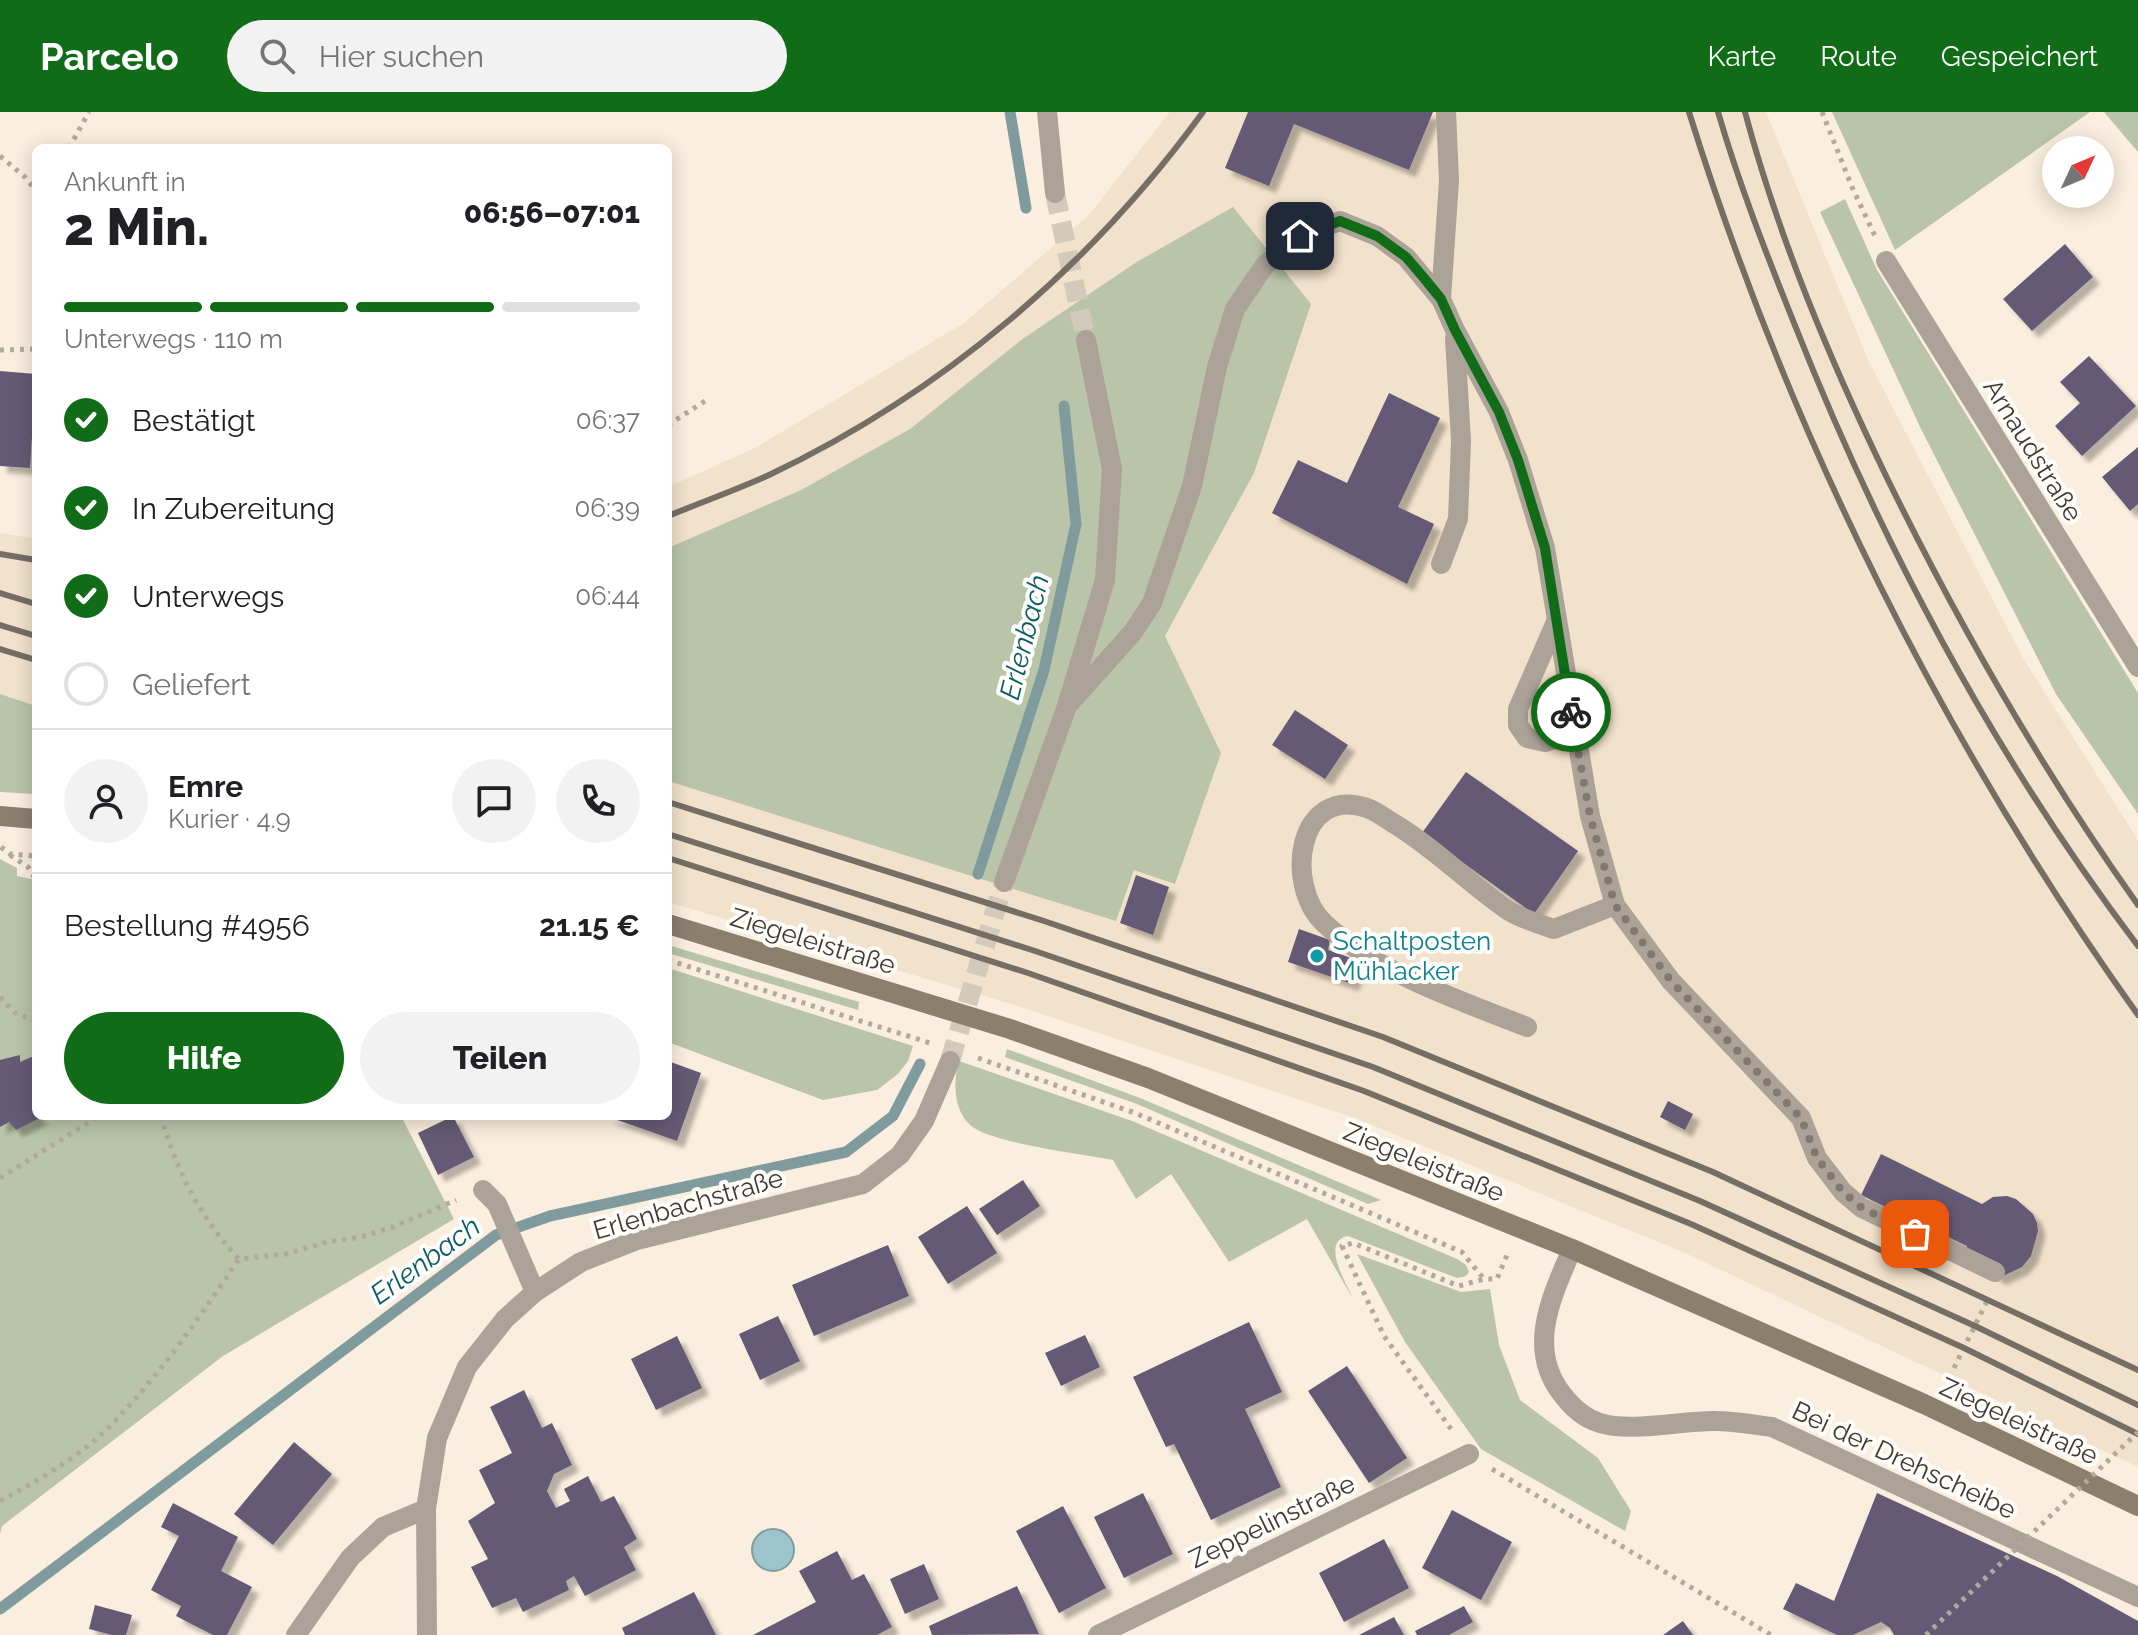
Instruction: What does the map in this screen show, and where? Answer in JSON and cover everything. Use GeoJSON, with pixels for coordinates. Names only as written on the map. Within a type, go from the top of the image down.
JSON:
{"type":"FeatureCollection","features":[{"type":"Feature","properties":{"kind":"street"},"geometry":{"type":"LineString","coordinates":[[1047,112],[1055,193]]}},
{"type":"Feature","properties":{"kind":"street"},"geometry":{"type":"LineString","coordinates":[[1441,299],[1449,181],[1446,112]]}},
{"type":"Feature","properties":{"kind":"street"},"geometry":{"type":"LineString","coordinates":[[1067,706],[1133,632],[1152,603],[1192,486],[1217,367],[1235,309],[1265,265],[1300,236],[1340,221],[1377,236],[1406,257],[1441,299],[1499,412],[1518,460],[1545,548],[1590,816],[1615,905],[1671,981],[1801,1118],[1817,1158],[1843,1192],[1862,1208],[1995,1272]]}},
{"type":"Feature","properties":{"kind":"street","name":"Arnaudstraße"},"geometry":{"type":"LineString","coordinates":[[1886,261],[2138,667]]}},
{"type":"Feature","properties":{"kind":"street"},"geometry":{"type":"LineString","coordinates":[[1441,564],[1458,519],[1461,441],[1455,330]]}},
{"type":"Feature","properties":{"kind":"street"},"geometry":{"type":"LineString","coordinates":[[1004,882],[1067,706],[1105,580],[1112,469],[1086,340]]}},
{"type":"Feature","properties":{"kind":"street"},"geometry":{"type":"LineString","coordinates":[[1556,622],[1518,709],[1518,725],[1527,738],[1545,742],[1575,732]]}},
{"type":"Feature","properties":{"kind":"street"},"geometry":{"type":"LineString","coordinates":[[1527,1027],[1449,996],[1358,951],[1321,920],[1303,890],[1301,857],[1311,824],[1323,811],[1343,804],[1368,808],[1409,832],[1511,913],[1554,929],[1615,905]]}},
{"type":"Feature","properties":{"kind":"street"},"geometry":{"type":"LineString","coordinates":[[0,816],[32,819]]}},
{"type":"Feature","properties":{"kind":"street","name":"Ziegeleistraße"},"geometry":{"type":"LineString","coordinates":[[672,925],[1010,1029],[1148,1078],[1572,1249],[1924,1404],[2138,1506]]}},
{"type":"Feature","properties":{"kind":"street","name":"Erlenbachstraße"},"geometry":{"type":"LineString","coordinates":[[427,1635],[426,1509],[437,1438],[467,1367],[505,1319],[535,1292],[581,1262],[637,1240],[863,1184],[900,1155],[924,1121],[943,1053]]}},
{"type":"Feature","properties":{"kind":"street"},"geometry":{"type":"LineString","coordinates":[[490,1197],[515,1243],[535,1292]]}},
{"type":"Feature","properties":{"kind":"street","name":"Bei der Drehscheibe"},"geometry":{"type":"LineString","coordinates":[[1572,1249],[1549,1307],[1542,1351],[1553,1382],[1575,1410],[1600,1423],[1621,1426],[1718,1421],[1772,1427],[2138,1597]]}},
{"type":"Feature","properties":{"kind":"street","name":"Zeppelinstraße"},"geometry":{"type":"LineString","coordinates":[[1098,1635],[1469,1454]]}},
{"type":"Feature","properties":{"kind":"street"},"geometry":{"type":"LineString","coordinates":[[296,1635],[350,1558],[383,1527],[426,1509]]}},
{"type":"Feature","properties":{"kind":"path"},"geometry":{"type":"LineString","coordinates":[[71,144],[89,112]]}},
{"type":"Feature","properties":{"kind":"path"},"geometry":{"type":"LineString","coordinates":[[1822,112],[1886,261]]}},
{"type":"Feature","properties":{"kind":"path"},"geometry":{"type":"LineString","coordinates":[[0,156],[32,186]]}},
{"type":"Feature","properties":{"kind":"path"},"geometry":{"type":"LineString","coordinates":[[25,177],[32,176]]}},
{"type":"Feature","properties":{"kind":"path"},"geometry":{"type":"LineString","coordinates":[[0,350],[32,349]]}},
{"type":"Feature","properties":{"kind":"path"},"geometry":{"type":"LineString","coordinates":[[672,422],[705,401]]}},
{"type":"Feature","properties":{"kind":"path"},"geometry":{"type":"LineString","coordinates":[[0,846],[32,874]]}},
{"type":"Feature","properties":{"kind":"path"},"geometry":{"type":"LineString","coordinates":[[10,854],[32,856]]}},
{"type":"Feature","properties":{"kind":"path"},"geometry":{"type":"LineString","coordinates":[[672,961],[943,1053]]}},
{"type":"Feature","properties":{"kind":"path"},"geometry":{"type":"LineString","coordinates":[[0,997],[15,1013],[32,1019]]}},
{"type":"Feature","properties":{"kind":"path"},"geometry":{"type":"LineString","coordinates":[[976,1058],[1135,1113],[1462,1252],[1484,1279]]}},
{"type":"Feature","properties":{"kind":"path"},"geometry":{"type":"LineString","coordinates":[[0,1178],[93,1120]]}},
{"type":"Feature","properties":{"kind":"path"},"geometry":{"type":"LineString","coordinates":[[162,1120],[184,1178],[202,1215],[239,1259]]}},
{"type":"Feature","properties":{"kind":"path"},"geometry":{"type":"LineString","coordinates":[[0,1501],[37,1482],[106,1430],[185,1338],[239,1259],[286,1254],[327,1242],[361,1237],[393,1227],[429,1209],[490,1197]]}},
{"type":"Feature","properties":{"kind":"path"},"geometry":{"type":"LineString","coordinates":[[1519,1228],[1497,1279],[1459,1286],[1353,1243],[1342,1246],[1384,1336],[1469,1454],[1519,1488],[1641,1556],[1771,1635]]}},
{"type":"Feature","properties":{"kind":"path"},"geometry":{"type":"LineString","coordinates":[[1954,1368],[1988,1299],[1995,1272]]}},
{"type":"Feature","properties":{"kind":"path"},"geometry":{"type":"LineString","coordinates":[[1926,1635],[2138,1432]]}},
{"type":"Feature","properties":{"kind":"shaded area"},"geometry":{"type":"Polygon","coordinates":[[[1170,112],[1766,112],[1869,362],[2023,658],[2138,840],[2138,1467],[1683,1252],[1355,1118],[1018,1006],[672,903],[672,782],[1116,920],[1134,870],[1221,753],[1165,636],[1254,473],[1233,208],[1135,263],[1021,340],[910,429],[801,490],[672,546],[672,485],[753,449],[964,323],[1088,216],[1170,112]]]}},
{"type":"Feature","properties":{"kind":"shaded area"},"geometry":{"type":"Polygon","coordinates":[[[0,533],[32,538],[32,705],[0,694],[0,533]]]}},
{"type":"Feature","properties":{"kind":"green space"},"geometry":{"type":"Polygon","coordinates":[[[1832,112],[2090,112],[2056,136],[2042,136],[2042,146],[1895,250],[1832,112]]]}},
{"type":"Feature","properties":{"kind":"green space"},"geometry":{"type":"Polygon","coordinates":[[[2104,112],[2138,112],[2138,152],[2104,112]]]}},
{"type":"Feature","properties":{"kind":"green space"},"geometry":{"type":"Polygon","coordinates":[[[1845,199],[1877,270],[2138,693],[2138,814],[2056,694],[1921,429],[1820,212],[1845,199]]]}},
{"type":"Feature","properties":{"kind":"green space"},"geometry":{"type":"Polygon","coordinates":[[[1233,207],[1311,304],[1254,473],[1165,636],[1221,753],[1175,884],[1134,870],[1116,921],[672,782],[672,546],[801,490],[910,429],[1021,340],[1135,263],[1233,207]]]}},
{"type":"Feature","properties":{"kind":"green space"},"geometry":{"type":"Polygon","coordinates":[[[0,694],[32,705],[32,794],[0,792],[0,694]]]}},
{"type":"Feature","properties":{"kind":"green space"},"geometry":{"type":"Polygon","coordinates":[[[0,859],[17,868],[17,876],[32,879],[32,1120],[403,1120],[454,1219],[223,1356],[2,1526],[0,1534],[0,859]]]}},
{"type":"Feature","properties":{"kind":"green space"},"geometry":{"type":"Polygon","coordinates":[[[672,946],[859,1002],[858,1010],[672,954],[672,946]]]}},
{"type":"Feature","properties":{"kind":"green space"},"geometry":{"type":"Polygon","coordinates":[[[672,969],[913,1046],[908,1061],[898,1074],[877,1090],[823,1100],[672,1043],[672,969]]]}},
{"type":"Feature","properties":{"kind":"green space"},"geometry":{"type":"Polygon","coordinates":[[[1007,1049],[1140,1098],[1381,1200],[1368,1204],[1137,1104],[1005,1057],[1007,1049]]]}},
{"type":"Feature","properties":{"kind":"green space"},"geometry":{"type":"Polygon","coordinates":[[[959,1061],[1132,1121],[1457,1259],[1466,1265],[1469,1272],[1457,1278],[1348,1236],[1340,1239],[1335,1254],[1353,1299],[1307,1219],[1229,1262],[1171,1174],[1136,1199],[1113,1160],[1016,1142],[970,1125],[957,1103],[959,1061]]]}},
{"type":"Feature","properties":{"kind":"green space"},"geometry":{"type":"Polygon","coordinates":[[[1357,1254],[1461,1292],[1490,1289],[1499,1345],[1520,1400],[1598,1458],[1631,1511],[1625,1531],[1481,1449],[1405,1342],[1357,1254]]]}},
{"type":"Feature","properties":{"kind":"water"},"geometry":{"type":"Polygon","coordinates":[[[773,1529],[788,1535],[794,1550],[788,1565],[773,1571],[758,1565],[752,1550],[758,1535],[773,1529]]]}},
{"type":"Feature","properties":{"kind":"building"},"geometry":{"type":"Polygon","coordinates":[[[1248,112],[1433,112],[1409,170],[1294,124],[1269,186],[1225,168],[1248,112]]]}},
{"type":"Feature","properties":{"kind":"building"},"geometry":{"type":"Polygon","coordinates":[[[2065,244],[2093,277],[2032,331],[2003,299],[2065,244]]]}},
{"type":"Feature","properties":{"kind":"building"},"geometry":{"type":"Polygon","coordinates":[[[2089,356],[2136,406],[2082,456],[2055,426],[2080,403],[2060,382],[2089,356]]]}},
{"type":"Feature","properties":{"kind":"building"},"geometry":{"type":"Polygon","coordinates":[[[0,371],[32,374],[30,468],[0,466],[0,371]]]}},
{"type":"Feature","properties":{"kind":"building"},"geometry":{"type":"Polygon","coordinates":[[[1389,393],[1440,418],[1398,507],[1434,524],[1407,584],[1272,513],[1298,460],[1347,483],[1389,393]]]}},
{"type":"Feature","properties":{"kind":"building"},"geometry":{"type":"Polygon","coordinates":[[[2138,447],[2138,504],[2130,511],[2102,477],[2138,447]]]}},
{"type":"Feature","properties":{"kind":"building"},"geometry":{"type":"Polygon","coordinates":[[[1295,710],[1348,745],[1325,779],[1272,745],[1295,710]]]}},
{"type":"Feature","properties":{"kind":"building"},"geometry":{"type":"Polygon","coordinates":[[[1466,772],[1578,851],[1534,914],[1422,833],[1466,772]]]}},
{"type":"Feature","properties":{"kind":"building"},"geometry":{"type":"Polygon","coordinates":[[[1136,875],[1169,887],[1153,935],[1120,923],[1136,875]]]}},
{"type":"Feature","properties":{"kind":"building","name":"Schaltposten Mühlacker"},"geometry":{"type":"Polygon","coordinates":[[[1299,929],[1330,940],[1328,950],[1360,961],[1352,984],[1288,962],[1299,929]]]}},
{"type":"Feature","properties":{"kind":"building"},"geometry":{"type":"Polygon","coordinates":[[[20,1055],[20,1062],[32,1057],[32,1120],[36,1120],[16,1130],[9,1122],[0,1127],[0,1060],[20,1055]]]}},
{"type":"Feature","properties":{"kind":"building"},"geometry":{"type":"Polygon","coordinates":[[[672,1062],[701,1073],[677,1141],[617,1120],[672,1120],[672,1062]]]}},
{"type":"Feature","properties":{"kind":"building"},"geometry":{"type":"Polygon","coordinates":[[[1668,1101],[1693,1114],[1685,1130],[1660,1117],[1668,1101]]]}},
{"type":"Feature","properties":{"kind":"building"},"geometry":{"type":"Polygon","coordinates":[[[445,1120],[455,1120],[474,1157],[438,1175],[418,1133],[445,1120]]]}},
{"type":"Feature","properties":{"kind":"building"},"geometry":{"type":"Polygon","coordinates":[[[1881,1154],[1982,1204],[1993,1197],[2016,1199],[2033,1214],[2037,1223],[2038,1231],[2031,1256],[2022,1267],[1999,1278],[1966,1253],[1967,1246],[1861,1195],[1881,1154]]]}},
{"type":"Feature","properties":{"kind":"building"},"geometry":{"type":"Polygon","coordinates":[[[1023,1180],[1040,1206],[997,1235],[979,1209],[1023,1180]]]}},
{"type":"Feature","properties":{"kind":"building"},"geometry":{"type":"Polygon","coordinates":[[[967,1206],[997,1253],[948,1284],[918,1237],[967,1206]]]}},
{"type":"Feature","properties":{"kind":"building"},"geometry":{"type":"Polygon","coordinates":[[[888,1245],[909,1296],[814,1336],[792,1285],[888,1245]]]}},
{"type":"Feature","properties":{"kind":"building"},"geometry":{"type":"Polygon","coordinates":[[[778,1316],[800,1361],[760,1380],[739,1334],[778,1316]]]}},
{"type":"Feature","properties":{"kind":"building"},"geometry":{"type":"Polygon","coordinates":[[[1249,1322],[1282,1392],[1245,1409],[1281,1487],[1211,1520],[1174,1444],[1166,1447],[1133,1377],[1249,1322]]]}},
{"type":"Feature","properties":{"kind":"building"},"geometry":{"type":"Polygon","coordinates":[[[1085,1335],[1100,1367],[1061,1386],[1045,1353],[1085,1335]]]}},
{"type":"Feature","properties":{"kind":"building"},"geometry":{"type":"Polygon","coordinates":[[[677,1336],[702,1388],[656,1410],[631,1359],[677,1336]]]}},
{"type":"Feature","properties":{"kind":"building"},"geometry":{"type":"Polygon","coordinates":[[[1347,1366],[1407,1458],[1369,1483],[1308,1391],[1347,1366]]]}},
{"type":"Feature","properties":{"kind":"building"},"geometry":{"type":"Polygon","coordinates":[[[524,1390],[542,1428],[552,1423],[572,1465],[554,1474],[547,1491],[556,1508],[570,1501],[564,1489],[588,1476],[601,1502],[614,1496],[637,1539],[624,1547],[636,1570],[585,1596],[574,1576],[566,1581],[569,1590],[523,1612],[516,1598],[492,1608],[471,1567],[488,1559],[468,1521],[495,1503],[479,1470],[512,1453],[490,1407],[524,1390]]]}},
{"type":"Feature","properties":{"kind":"building"},"geometry":{"type":"Polygon","coordinates":[[[294,1442],[332,1474],[273,1545],[234,1514],[294,1442]]]}},
{"type":"Feature","properties":{"kind":"building"},"geometry":{"type":"Polygon","coordinates":[[[1143,1493],[1173,1554],[1124,1578],[1094,1517],[1143,1493]]]}},
{"type":"Feature","properties":{"kind":"building"},"geometry":{"type":"Polygon","coordinates":[[[1877,1493],[2057,1576],[2138,1621],[2138,1635],[1894,1635],[1881,1622],[1853,1635],[1837,1635],[1783,1609],[1796,1583],[1834,1601],[1877,1493]]]}},
{"type":"Feature","properties":{"kind":"building"},"geometry":{"type":"Polygon","coordinates":[[[173,1503],[238,1537],[221,1571],[252,1587],[227,1635],[213,1635],[176,1616],[181,1606],[151,1590],[179,1536],[161,1527],[173,1503]]]}},
{"type":"Feature","properties":{"kind":"building"},"geometry":{"type":"Polygon","coordinates":[[[1063,1506],[1106,1588],[1059,1613],[1016,1531],[1063,1506]]]}},
{"type":"Feature","properties":{"kind":"building"},"geometry":{"type":"Polygon","coordinates":[[[1452,1510],[1512,1542],[1481,1600],[1422,1568],[1452,1510]]]}},
{"type":"Feature","properties":{"kind":"building"},"geometry":{"type":"Polygon","coordinates":[[[1384,1539],[1409,1588],[1344,1622],[1319,1573],[1384,1539]]]}},
{"type":"Feature","properties":{"kind":"building"},"geometry":{"type":"Polygon","coordinates":[[[837,1551],[852,1580],[864,1574],[892,1627],[877,1635],[753,1635],[816,1602],[799,1571],[837,1551]]]}},
{"type":"Feature","properties":{"kind":"building"},"geometry":{"type":"Polygon","coordinates":[[[924,1564],[939,1599],[905,1614],[890,1579],[924,1564]]]}},
{"type":"Feature","properties":{"kind":"building"},"geometry":{"type":"Polygon","coordinates":[[[1017,1586],[1039,1634],[932,1635],[929,1626],[1017,1586]]]}},
{"type":"Feature","properties":{"kind":"building"},"geometry":{"type":"Polygon","coordinates":[[[694,1592],[716,1635],[625,1635],[622,1628],[694,1592]]]}},
{"type":"Feature","properties":{"kind":"building"},"geometry":{"type":"Polygon","coordinates":[[[95,1605],[132,1615],[126,1635],[89,1629],[95,1605]]]}},
{"type":"Feature","properties":{"kind":"building"},"geometry":{"type":"Polygon","coordinates":[[[1464,1606],[1473,1622],[1449,1635],[1417,1635],[1415,1631],[1464,1606]]]}},
{"type":"Feature","properties":{"kind":"building"},"geometry":{"type":"Polygon","coordinates":[[[1394,1617],[1404,1635],[1359,1635],[1394,1617]]]}},
{"type":"Feature","properties":{"kind":"building"},"geometry":{"type":"Polygon","coordinates":[[[1683,1621],[1693,1635],[1663,1635],[1683,1621]]]}},
{"type":"Feature","properties":{"kind":"waterway","name":"Erlenbach"},"geometry":{"type":"LineString","coordinates":[[1010,112],[1026,208]]}},
{"type":"Feature","properties":{"kind":"waterway","name":"Erlenbach"},"geometry":{"type":"LineString","coordinates":[[978,874],[1044,670],[1076,524],[1064,406]]}},
{"type":"Feature","properties":{"kind":"waterway","name":"Erlenbach"},"geometry":{"type":"LineString","coordinates":[[0,1609],[496,1235],[550,1216],[846,1152],[893,1116],[920,1064]]}},
{"type":"Feature","properties":{"kind":"tunnel"},"geometry":{"type":"LineString","coordinates":[[1055,193],[1086,340]]}},
{"type":"Feature","properties":{"kind":"tunnel"},"geometry":{"type":"LineString","coordinates":[[950,1061],[1004,882]]}},
{"type":"Feature","properties":{"kind":"railway"},"geometry":{"type":"LineString","coordinates":[[672,514],[769,475],[833,442],[953,365],[1062,273],[1112,222],[1203,112]]}},
{"type":"Feature","properties":{"kind":"railway"},"geometry":{"type":"LineString","coordinates":[[1689,112],[1729,232],[1774,351],[1878,582],[1936,694],[1999,803],[2138,1015]]}},
{"type":"Feature","properties":{"kind":"railway"},"geometry":{"type":"LineString","coordinates":[[1718,112],[1744,192],[1794,323],[1864,486],[1903,567],[1989,723],[2036,799],[2085,874],[2138,946]]}},
{"type":"Feature","properties":{"kind":"railway"},"geometry":{"type":"LineString","coordinates":[[1745,112],[1807,298],[1887,478],[2004,697],[2138,905]]}},
{"type":"Feature","properties":{"kind":"railway"},"geometry":{"type":"LineString","coordinates":[[0,554],[32,559]]}},
{"type":"Feature","properties":{"kind":"railway"},"geometry":{"type":"LineString","coordinates":[[0,593],[32,603]]}},
{"type":"Feature","properties":{"kind":"railway"},"geometry":{"type":"LineString","coordinates":[[0,625],[32,635]]}},
{"type":"Feature","properties":{"kind":"railway"},"geometry":{"type":"LineString","coordinates":[[0,649],[32,659]]}},
{"type":"Feature","properties":{"kind":"railway"},"geometry":{"type":"LineString","coordinates":[[672,803],[1044,921],[1383,1037],[1713,1172],[2138,1370]]}},
{"type":"Feature","properties":{"kind":"railway"},"geometry":{"type":"LineString","coordinates":[[672,835],[1035,951],[1373,1067],[1700,1201],[1975,1326],[2138,1405]]}},
{"type":"Feature","properties":{"kind":"railway"},"geometry":{"type":"LineString","coordinates":[[672,859],[1028,973],[1364,1091],[1691,1224],[1964,1348],[2138,1434]]}},
{"type":"Feature","properties":{"kind":"way so far"},"geometry":{"type":"LineString","coordinates":[[1571,712],[1590,816],[1615,905],[1671,981],[1801,1118],[1817,1158],[1843,1192],[1862,1208],[1915,1234]]}},
{"type":"Feature","properties":{"kind":"place","name":"Schaltposten Mühlacker"},"geometry":{"type":"Point","coordinates":[1317,956]}},
{"type":"Feature","properties":{"kind":"route"},"geometry":{"type":"LineString","coordinates":[[1300,236],[1340,221],[1377,236],[1406,257],[1441,299],[1499,412],[1518,460],[1545,548],[1571,712]]}}]}
